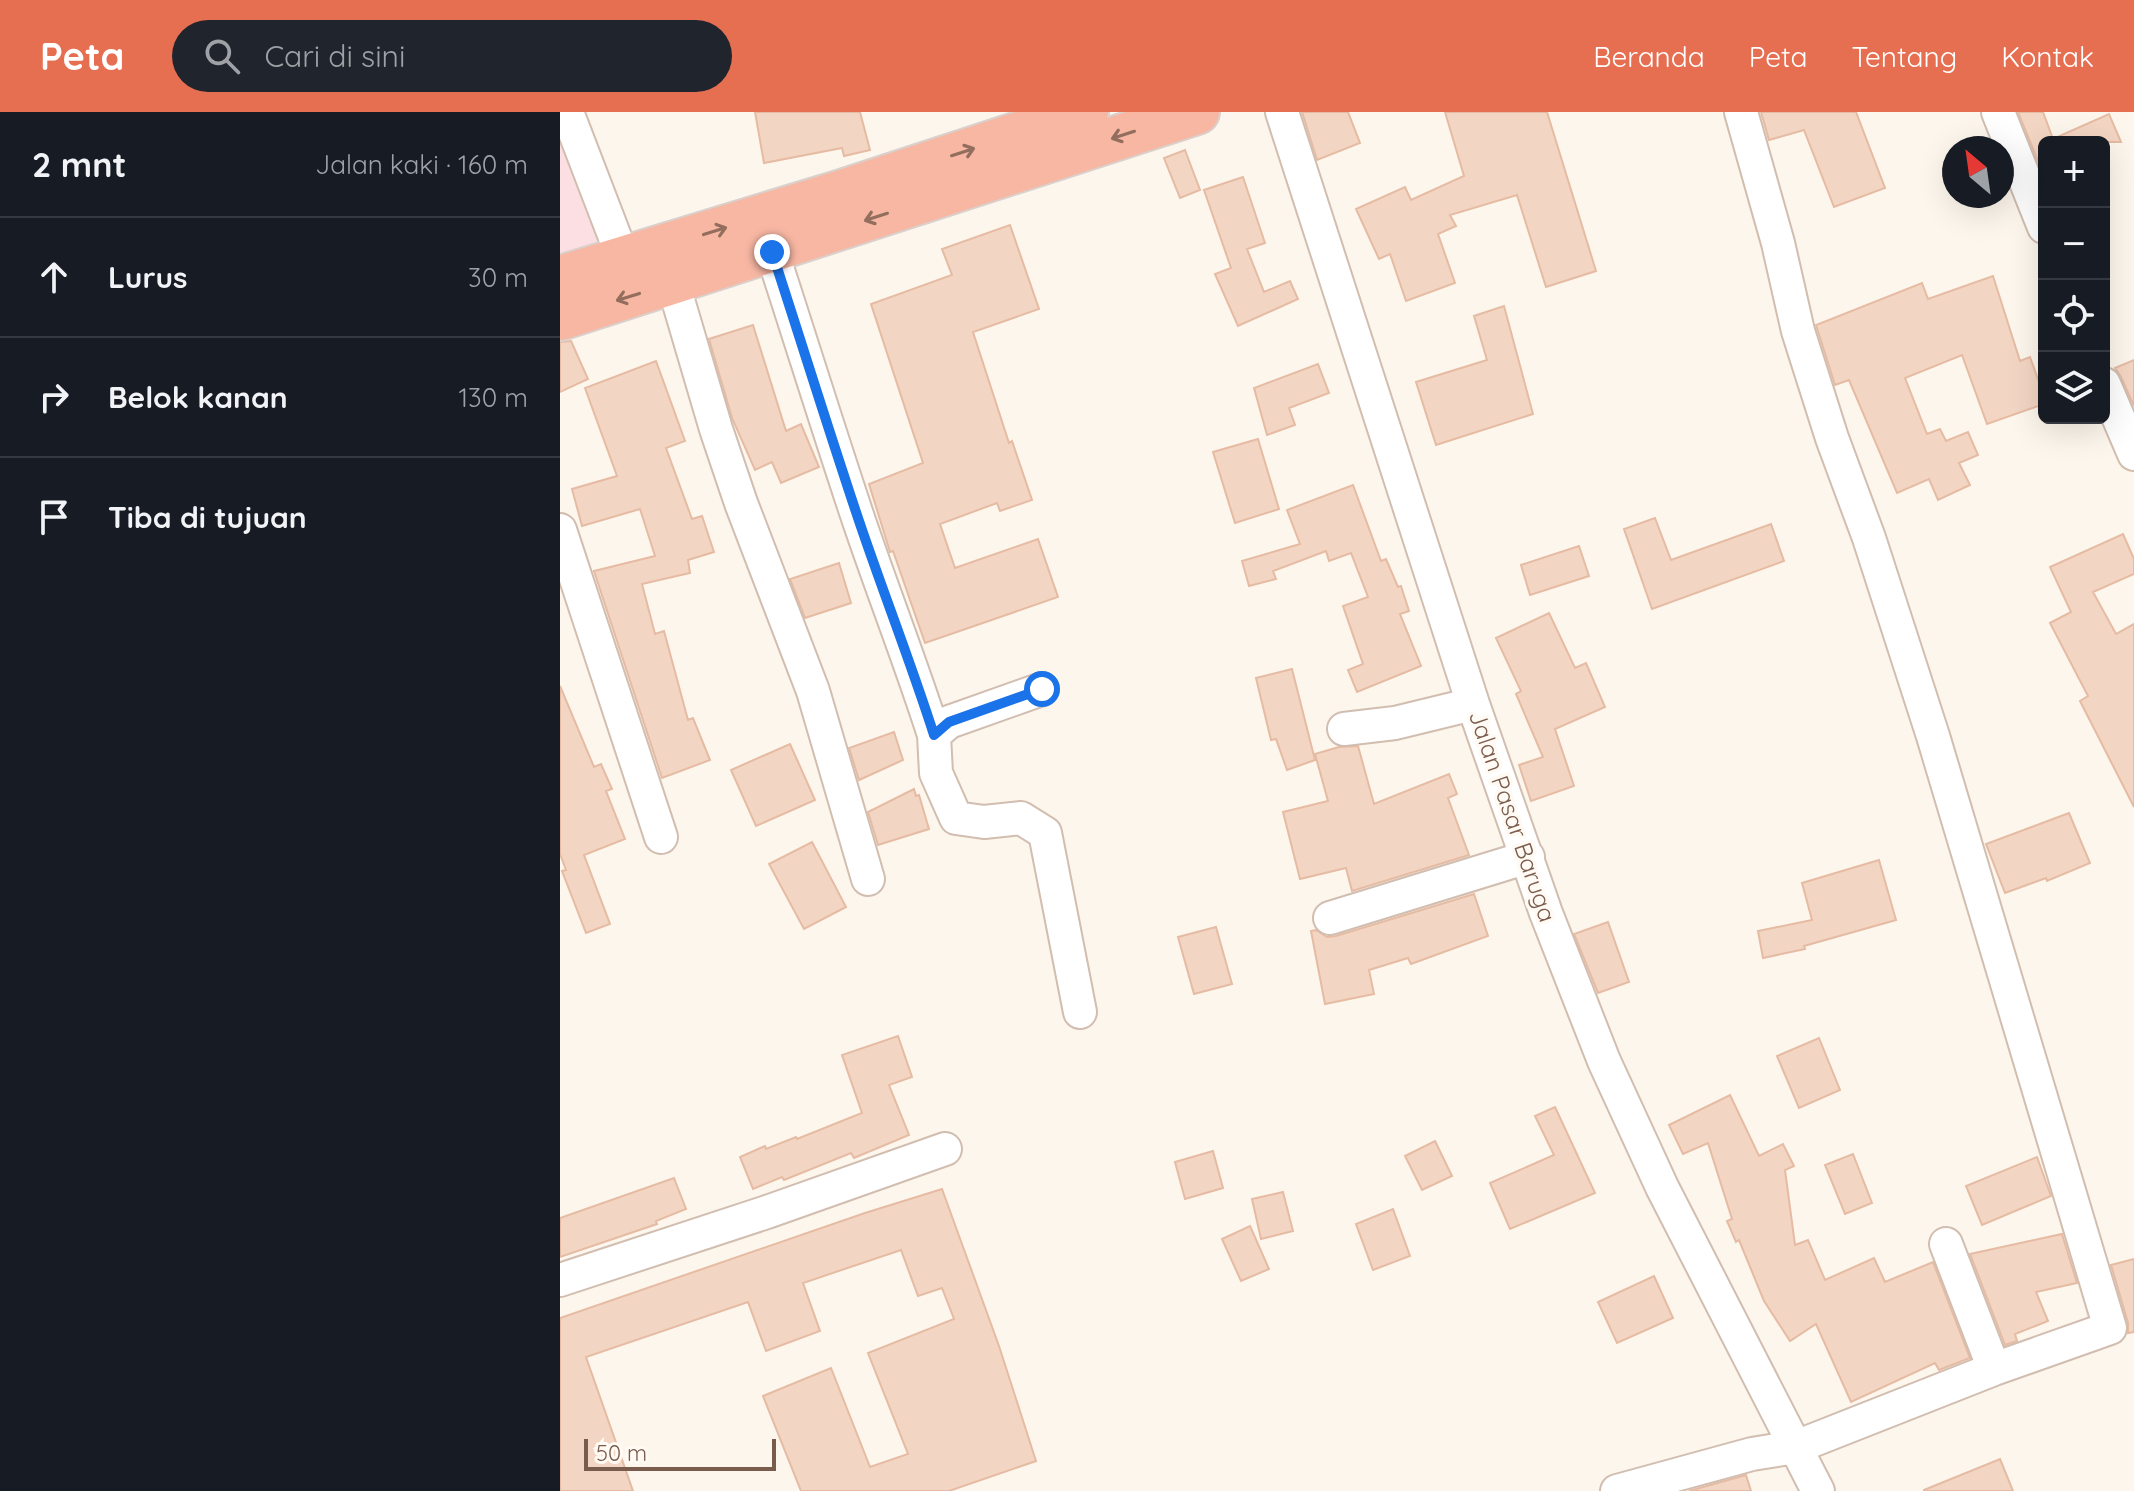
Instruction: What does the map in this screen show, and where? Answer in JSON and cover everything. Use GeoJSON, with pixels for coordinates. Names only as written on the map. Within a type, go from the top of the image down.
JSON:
{"type":"FeatureCollection","features":[{"type":"Feature","properties":{"kind":"highway"},"geometry":{"type":"LineString","coordinates":[[560,278],[839,193],[1086,112]]}},
{"type":"Feature","properties":{"kind":"highway"},"geometry":{"type":"LineString","coordinates":[[560,318],[772,252],[1197,112]]}},
{"type":"Feature","properties":{"kind":"street"},"geometry":{"type":"LineString","coordinates":[[567,112],[623,258]]}},
{"type":"Feature","properties":{"kind":"street","name":"Jalan Pasar Baruga"},"geometry":{"type":"LineString","coordinates":[[1282,112],[1473,704],[1546,913],[1604,1061],[1662,1187],[1818,1491]]}},
{"type":"Feature","properties":{"kind":"street"},"geometry":{"type":"LineString","coordinates":[[1617,1491],[1752,1454],[1796,1447],[1994,1369],[2110,1328],[1928,721],[1798,331],[1778,243],[1741,112]]}},
{"type":"Feature","properties":{"kind":"street"},"geometry":{"type":"LineString","coordinates":[[1998,112],[2038,212]]}},
{"type":"Feature","properties":{"kind":"street"},"geometry":{"type":"LineString","coordinates":[[772,252],[856,511],[934,735],[936,773],[956,818],[984,822],[1021,818],[1045,833],[1080,1012]]}},
{"type":"Feature","properties":{"kind":"street"},"geometry":{"type":"LineString","coordinates":[[673,283],[731,474],[813,691],[868,879]]}},
{"type":"Feature","properties":{"kind":"street"},"geometry":{"type":"LineString","coordinates":[[2110,398],[2134,454]]}},
{"type":"Feature","properties":{"kind":"street"},"geometry":{"type":"LineString","coordinates":[[560,530],[661,837]]}},
{"type":"Feature","properties":{"kind":"street"},"geometry":{"type":"LineString","coordinates":[[934,735],[949,722],[1042,689]]}},
{"type":"Feature","properties":{"kind":"street"},"geometry":{"type":"LineString","coordinates":[[1344,729],[1395,723],[1473,704]]}},
{"type":"Feature","properties":{"kind":"street"},"geometry":{"type":"LineString","coordinates":[[1330,918],[1528,857]]}},
{"type":"Feature","properties":{"kind":"street"},"geometry":{"type":"LineString","coordinates":[[560,1280],[945,1149]]}},
{"type":"Feature","properties":{"kind":"street"},"geometry":{"type":"LineString","coordinates":[[1946,1244],[1994,1369]]}},
{"type":"Feature","properties":{"kind":"shaded area"},"geometry":{"type":"Polygon","coordinates":[[[560,118],[610,248],[560,265],[560,118]]]}},
{"type":"Feature","properties":{"kind":"building"},"geometry":{"type":"Polygon","coordinates":[[[755,112],[860,112],[870,150],[844,156],[842,148],[764,163],[755,112]]]}},
{"type":"Feature","properties":{"kind":"building"},"geometry":{"type":"Polygon","coordinates":[[[1302,112],[1348,112],[1360,143],[1317,160],[1302,112]]]}},
{"type":"Feature","properties":{"kind":"building"},"geometry":{"type":"Polygon","coordinates":[[[1445,112],[1547,112],[1596,271],[1546,287],[1517,195],[1450,215],[1456,226],[1438,234],[1455,283],[1406,301],[1390,254],[1379,259],[1356,209],[1405,187],[1411,200],[1464,176],[1445,112]]]}},
{"type":"Feature","properties":{"kind":"building"},"geometry":{"type":"Polygon","coordinates":[[[1761,112],[1856,112],[1885,188],[1834,207],[1804,130],[1769,140],[1761,112]]]}},
{"type":"Feature","properties":{"kind":"building"},"geometry":{"type":"Polygon","coordinates":[[[2018,112],[2043,112],[2052,136],[2038,136],[2038,161],[2018,112]]]}},
{"type":"Feature","properties":{"kind":"building"},"geometry":{"type":"Polygon","coordinates":[[[2109,114],[2121,142],[2110,142],[2110,136],[2060,136],[2109,114]]]}},
{"type":"Feature","properties":{"kind":"building"},"geometry":{"type":"Polygon","coordinates":[[[1185,150],[1200,190],[1180,198],[1164,158],[1185,150]]]}},
{"type":"Feature","properties":{"kind":"building"},"geometry":{"type":"Polygon","coordinates":[[[1243,177],[1265,243],[1247,249],[1264,292],[1290,281],[1298,299],[1238,326],[1215,274],[1231,268],[1204,190],[1243,177]]]}},
{"type":"Feature","properties":{"kind":"building"},"geometry":{"type":"Polygon","coordinates":[[[1010,225],[1039,309],[973,332],[1009,443],[1012,441],[1032,500],[1000,511],[997,503],[940,524],[955,568],[1038,539],[1058,597],[925,643],[893,551],[890,552],[869,484],[923,463],[871,304],[952,275],[942,249],[1010,225]]]}},
{"type":"Feature","properties":{"kind":"building"},"geometry":{"type":"Polygon","coordinates":[[[1993,276],[2020,361],[2030,357],[2038,379],[2038,406],[1987,424],[1962,355],[1905,378],[1927,434],[1940,429],[1946,441],[1968,432],[1978,455],[1959,463],[1970,485],[1938,500],[1929,479],[1897,493],[1849,380],[1835,385],[1816,325],[1922,283],[1928,299],[1993,276]]]}},
{"type":"Feature","properties":{"kind":"building"},"geometry":{"type":"Polygon","coordinates":[[[1504,306],[1533,414],[1436,445],[1416,382],[1487,360],[1474,316],[1504,306]]]}},
{"type":"Feature","properties":{"kind":"building"},"geometry":{"type":"Polygon","coordinates":[[[753,325],[786,431],[801,424],[819,467],[781,483],[772,462],[755,470],[732,418],[709,339],[753,325]]]}},
{"type":"Feature","properties":{"kind":"building"},"geometry":{"type":"Polygon","coordinates":[[[571,341],[588,379],[560,392],[560,342],[571,341]]]}},
{"type":"Feature","properties":{"kind":"building"},"geometry":{"type":"Polygon","coordinates":[[[2134,360],[2134,406],[2115,368],[2134,360]]]}},
{"type":"Feature","properties":{"kind":"building"},"geometry":{"type":"Polygon","coordinates":[[[656,361],[685,441],[666,448],[692,519],[702,516],[714,552],[688,560],[690,573],[642,584],[655,634],[664,631],[688,720],[693,718],[710,760],[662,778],[594,571],[655,556],[640,509],[582,526],[572,489],[617,476],[585,388],[656,361]]]}},
{"type":"Feature","properties":{"kind":"building"},"geometry":{"type":"Polygon","coordinates":[[[1318,364],[1329,393],[1289,408],[1295,425],[1267,435],[1254,388],[1318,364]]]}},
{"type":"Feature","properties":{"kind":"building"},"geometry":{"type":"Polygon","coordinates":[[[1258,439],[1279,509],[1235,523],[1213,452],[1258,439]]]}},
{"type":"Feature","properties":{"kind":"building"},"geometry":{"type":"Polygon","coordinates":[[[1353,485],[1381,561],[1386,559],[1398,587],[1401,586],[1409,611],[1400,614],[1421,666],[1357,692],[1348,670],[1363,664],[1343,606],[1368,597],[1351,553],[1329,561],[1326,551],[1273,571],[1276,579],[1249,586],[1242,561],[1300,544],[1287,510],[1353,485]]]}},
{"type":"Feature","properties":{"kind":"building"},"geometry":{"type":"Polygon","coordinates":[[[1655,518],[1671,560],[1771,524],[1784,561],[1652,609],[1624,529],[1655,518]]]}},
{"type":"Feature","properties":{"kind":"building"},"geometry":{"type":"Polygon","coordinates":[[[2123,534],[2134,559],[2134,574],[2093,592],[2116,634],[2134,624],[2134,807],[2080,701],[2088,696],[2050,623],[2071,612],[2050,567],[2123,534]]]}},
{"type":"Feature","properties":{"kind":"building"},"geometry":{"type":"Polygon","coordinates":[[[1579,546],[1589,576],[1530,595],[1521,565],[1579,546]]]}},
{"type":"Feature","properties":{"kind":"building"},"geometry":{"type":"Polygon","coordinates":[[[839,563],[851,603],[805,618],[790,579],[839,563]]]}},
{"type":"Feature","properties":{"kind":"building"},"geometry":{"type":"Polygon","coordinates":[[[1549,613],[1575,668],[1586,663],[1605,707],[1555,729],[1574,786],[1531,801],[1519,765],[1543,757],[1516,694],[1521,691],[1496,638],[1549,613]]]}},
{"type":"Feature","properties":{"kind":"building"},"geometry":{"type":"Polygon","coordinates":[[[1292,669],[1315,760],[1287,770],[1276,739],[1271,740],[1256,678],[1292,669]]]}},
{"type":"Feature","properties":{"kind":"building"},"geometry":{"type":"Polygon","coordinates":[[[560,686],[594,767],[601,764],[612,789],[606,791],[625,839],[584,855],[610,924],[586,933],[562,871],[566,870],[560,854],[560,686]]]}},
{"type":"Feature","properties":{"kind":"building"},"geometry":{"type":"Polygon","coordinates":[[[894,732],[903,760],[859,780],[849,748],[894,732]]]}},
{"type":"Feature","properties":{"kind":"building"},"geometry":{"type":"Polygon","coordinates":[[[790,744],[815,800],[756,826],[731,770],[790,744]]]}},
{"type":"Feature","properties":{"kind":"building"},"geometry":{"type":"Polygon","coordinates":[[[1358,746],[1374,804],[1449,774],[1457,794],[1448,798],[1469,855],[1352,891],[1346,868],[1300,879],[1283,812],[1328,801],[1315,754],[1339,747],[1358,746]]]}},
{"type":"Feature","properties":{"kind":"building"},"geometry":{"type":"Polygon","coordinates":[[[914,789],[916,796],[919,795],[929,829],[878,845],[868,812],[914,789]]]}},
{"type":"Feature","properties":{"kind":"building"},"geometry":{"type":"Polygon","coordinates":[[[2069,813],[2090,863],[2047,881],[2046,878],[2005,893],[1986,844],[2069,813]]]}},
{"type":"Feature","properties":{"kind":"building"},"geometry":{"type":"Polygon","coordinates":[[[812,842],[846,907],[804,929],[769,864],[812,842]]]}},
{"type":"Feature","properties":{"kind":"building"},"geometry":{"type":"Polygon","coordinates":[[[1879,860],[1896,920],[1804,946],[1805,949],[1763,958],[1758,931],[1812,920],[1802,883],[1879,860]]]}},
{"type":"Feature","properties":{"kind":"building"},"geometry":{"type":"Polygon","coordinates":[[[1474,894],[1488,936],[1411,964],[1408,958],[1369,970],[1374,994],[1325,1004],[1311,931],[1316,930],[1327,937],[1336,936],[1474,894]]]}},
{"type":"Feature","properties":{"kind":"building"},"geometry":{"type":"Polygon","coordinates":[[[1608,922],[1629,982],[1598,993],[1574,934],[1608,922]]]}},
{"type":"Feature","properties":{"kind":"building"},"geometry":{"type":"Polygon","coordinates":[[[1216,927],[1232,984],[1194,994],[1178,937],[1216,927]]]}},
{"type":"Feature","properties":{"kind":"building"},"geometry":{"type":"Polygon","coordinates":[[[898,1036],[912,1077],[889,1085],[909,1135],[854,1158],[851,1153],[753,1189],[740,1157],[765,1146],[766,1149],[797,1139],[862,1113],[842,1055],[898,1036]]]}},
{"type":"Feature","properties":{"kind":"building"},"geometry":{"type":"Polygon","coordinates":[[[1819,1038],[1840,1090],[1799,1108],[1777,1056],[1819,1038]]]}},
{"type":"Feature","properties":{"kind":"building"},"geometry":{"type":"Polygon","coordinates":[[[1730,1095],[1759,1156],[1783,1144],[1794,1166],[1785,1170],[1795,1245],[1808,1240],[1825,1280],[1874,1258],[1885,1282],[1933,1262],[1970,1358],[1939,1370],[1935,1363],[1851,1402],[1816,1324],[1790,1341],[1764,1301],[1739,1240],[1736,1242],[1727,1221],[1732,1219],[1708,1143],[1683,1154],[1669,1125],[1730,1095]]]}},
{"type":"Feature","properties":{"kind":"building"},"geometry":{"type":"Polygon","coordinates":[[[1555,1107],[1595,1193],[1510,1229],[1490,1183],[1554,1155],[1535,1116],[1555,1107]]]}},
{"type":"Feature","properties":{"kind":"building"},"geometry":{"type":"Polygon","coordinates":[[[1435,1141],[1452,1176],[1422,1190],[1405,1156],[1435,1141]]]}},
{"type":"Feature","properties":{"kind":"building"},"geometry":{"type":"Polygon","coordinates":[[[1213,1151],[1223,1188],[1185,1199],[1175,1162],[1213,1151]]]}},
{"type":"Feature","properties":{"kind":"building"},"geometry":{"type":"Polygon","coordinates":[[[1853,1154],[1872,1203],[1845,1214],[1825,1165],[1853,1154]]]}},
{"type":"Feature","properties":{"kind":"building"},"geometry":{"type":"Polygon","coordinates":[[[2037,1157],[2051,1196],[1982,1225],[1966,1186],[2037,1157]]]}},
{"type":"Feature","properties":{"kind":"building"},"geometry":{"type":"Polygon","coordinates":[[[674,1178],[686,1209],[656,1221],[657,1224],[560,1257],[560,1218],[674,1178]]]}},
{"type":"Feature","properties":{"kind":"building"},"geometry":{"type":"Polygon","coordinates":[[[942,1189],[999,1346],[1036,1461],[949,1491],[801,1491],[763,1396],[831,1368],[870,1467],[908,1454],[868,1353],[954,1319],[942,1288],[918,1296],[901,1250],[803,1283],[820,1331],[766,1351],[748,1302],[586,1357],[633,1491],[560,1491],[560,1318],[942,1189]]]}},
{"type":"Feature","properties":{"kind":"building"},"geometry":{"type":"Polygon","coordinates":[[[1283,1192],[1293,1231],[1261,1239],[1252,1199],[1283,1192]]]}},
{"type":"Feature","properties":{"kind":"building"},"geometry":{"type":"Polygon","coordinates":[[[1393,1209],[1410,1256],[1373,1270],[1356,1224],[1393,1209]]]}},
{"type":"Feature","properties":{"kind":"building"},"geometry":{"type":"Polygon","coordinates":[[[1250,1226],[1269,1269],[1241,1281],[1222,1239],[1250,1226]]]}},
{"type":"Feature","properties":{"kind":"building"},"geometry":{"type":"Polygon","coordinates":[[[2062,1234],[2077,1283],[2036,1292],[2048,1321],[2015,1334],[2017,1341],[2005,1345],[1970,1254],[2062,1234]]]}},
{"type":"Feature","properties":{"kind":"building"},"geometry":{"type":"Polygon","coordinates":[[[2134,1259],[2134,1332],[2128,1333],[2128,1323],[2111,1265],[2134,1259]]]}},
{"type":"Feature","properties":{"kind":"building"},"geometry":{"type":"Polygon","coordinates":[[[1654,1276],[1673,1318],[1617,1343],[1598,1302],[1654,1276]]]}},
{"type":"Feature","properties":{"kind":"building"},"geometry":{"type":"Polygon","coordinates":[[[2000,1459],[2013,1491],[1924,1491],[1924,1490],[2000,1459]]]}},
{"type":"Feature","properties":{"kind":"building"},"geometry":{"type":"Polygon","coordinates":[[[1746,1475],[1751,1491],[1689,1491],[1746,1475]]]}},
{"type":"Feature","properties":{"kind":"route"},"geometry":{"type":"LineString","coordinates":[[772,252],[856,511],[934,735],[949,722],[1042,689]]}}]}
